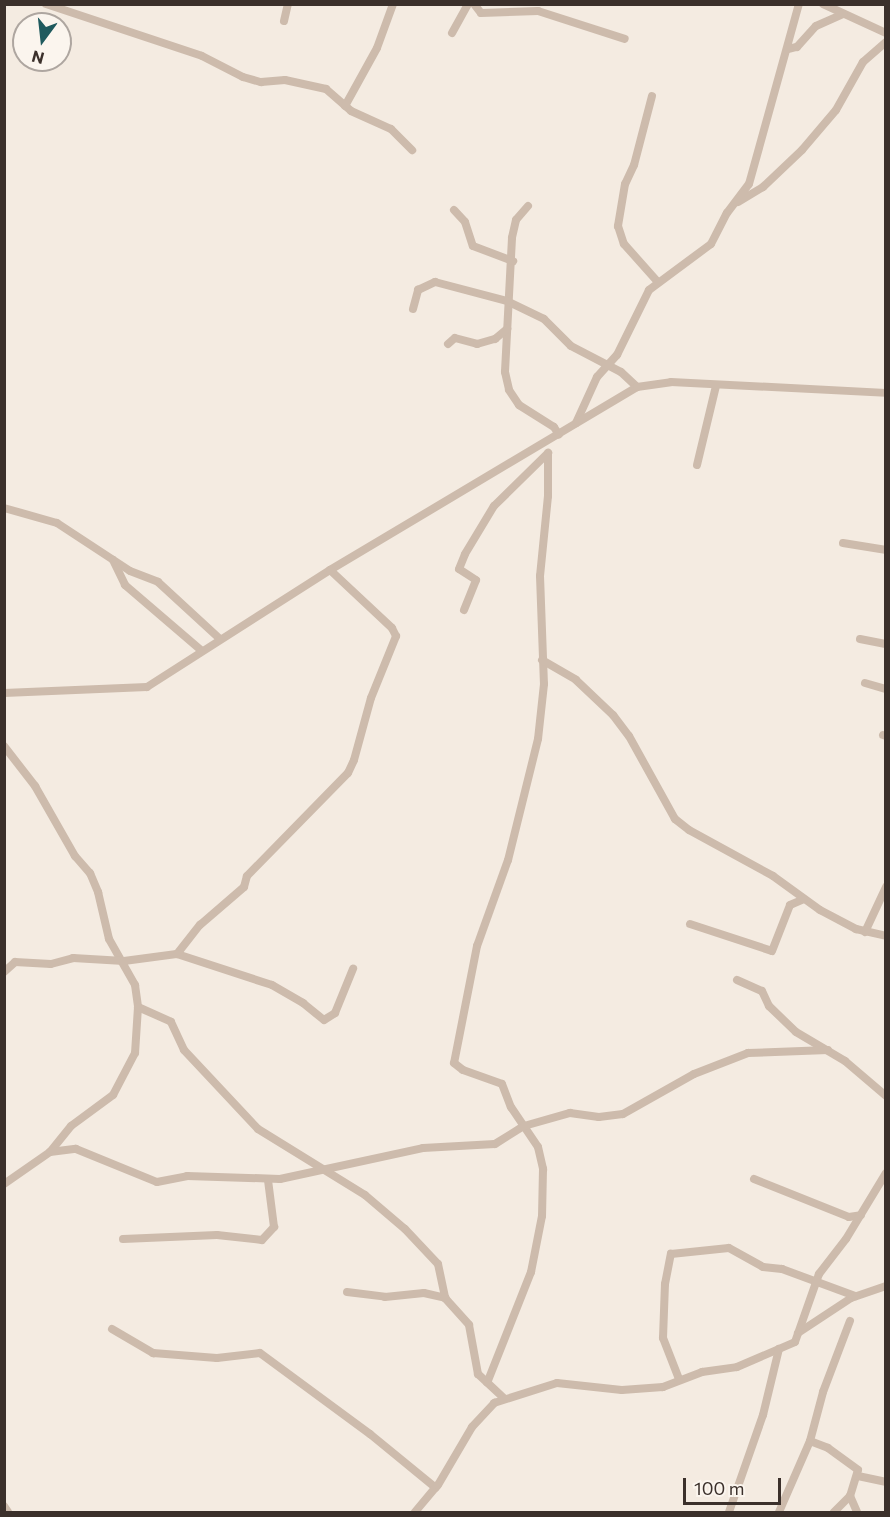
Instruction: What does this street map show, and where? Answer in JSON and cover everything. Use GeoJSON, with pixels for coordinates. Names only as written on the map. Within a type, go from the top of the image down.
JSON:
{"type":"FeatureCollection","features":[{"type":"Feature","properties":{"kind":"street"},"geometry":{"type":"LineString","coordinates":[[46,4],[202,56],[243,77],[261,82],[285,80],[326,89],[345,106],[391,129],[412,150]]}},
{"type":"Feature","properties":{"kind":"street"},"geometry":{"type":"LineString","coordinates":[[284,21],[288,4]]}},
{"type":"Feature","properties":{"kind":"street"},"geometry":{"type":"LineString","coordinates":[[345,106],[376,48],[393,4]]}},
{"type":"Feature","properties":{"kind":"street"},"geometry":{"type":"LineString","coordinates":[[452,33],[468,4]]}},
{"type":"Feature","properties":{"kind":"street"},"geometry":{"type":"LineString","coordinates":[[474,4],[481,13],[538,11],[625,39]]}},
{"type":"Feature","properties":{"kind":"street"},"geometry":{"type":"LineString","coordinates":[[652,96],[634,165],[625,184],[618,226],[624,244],[657,281],[662,282],[680,263],[704,251],[754,171],[772,96],[788,50],[799,4]]}},
{"type":"Feature","properties":{"kind":"street"},"geometry":{"type":"LineString","coordinates":[[823,4],[885,33]]}},
{"type":"Feature","properties":{"kind":"street"},"geometry":{"type":"LineString","coordinates":[[788,50],[802,42],[816,26],[843,14]]}},
{"type":"Feature","properties":{"kind":"street"},"geometry":{"type":"LineString","coordinates":[[736,202],[764,187],[802,150],[836,110],[863,62],[885,42]]}},
{"type":"Feature","properties":{"kind":"street"},"geometry":{"type":"LineString","coordinates":[[464,610],[476,580],[459,569],[465,554],[495,506],[548,453],[556,437],[554,427],[519,405],[509,390],[507,301],[516,220],[528,206]]}},
{"type":"Feature","properties":{"kind":"street"},"geometry":{"type":"LineString","coordinates":[[454,210],[465,222],[473,246],[513,261]]}},
{"type":"Feature","properties":{"kind":"street"},"geometry":{"type":"LineString","coordinates":[[576,423],[597,377],[616,355],[642,299],[657,281]]}},
{"type":"Feature","properties":{"kind":"street"},"geometry":{"type":"LineString","coordinates":[[413,309],[418,290],[435,282],[507,301],[533,312],[571,346],[621,372],[637,387]]}},
{"type":"Feature","properties":{"kind":"street"},"geometry":{"type":"LineString","coordinates":[[448,344],[455,338],[477,344],[495,339],[507,329]]}},
{"type":"Feature","properties":{"kind":"street"},"geometry":{"type":"LineString","coordinates":[[616,355],[621,372]]}},
{"type":"Feature","properties":{"kind":"street"},"geometry":{"type":"LineString","coordinates":[[4,693],[137,689],[159,681],[220,639],[330,570],[637,387],[661,382],[885,393]]}},
{"type":"Feature","properties":{"kind":"street"},"geometry":{"type":"LineString","coordinates":[[697,465],[716,386]]}},
{"type":"Feature","properties":{"kind":"street"},"geometry":{"type":"LineString","coordinates":[[487,1383],[531,1272],[542,1216],[542,1161],[538,1147],[502,1084],[463,1070],[454,1063],[477,946],[508,860],[536,752],[544,684],[540,576],[548,496],[548,453]]}},
{"type":"Feature","properties":{"kind":"street"},"geometry":{"type":"LineString","coordinates":[[4,508],[57,523],[113,560],[158,582],[220,639]]}},
{"type":"Feature","properties":{"kind":"street"},"geometry":{"type":"LineString","coordinates":[[843,543],[885,550]]}},
{"type":"Feature","properties":{"kind":"street"},"geometry":{"type":"LineString","coordinates":[[113,560],[124,585],[202,651]]}},
{"type":"Feature","properties":{"kind":"street"},"geometry":{"type":"LineString","coordinates":[[177,954],[200,925],[244,887],[247,876],[351,767],[371,698],[396,636],[330,570]]}},
{"type":"Feature","properties":{"kind":"street"},"geometry":{"type":"LineString","coordinates":[[860,639],[885,644]]}},
{"type":"Feature","properties":{"kind":"street"},"geometry":{"type":"LineString","coordinates":[[542,660],[576,680],[613,715],[629,736],[675,819],[773,876],[804,899],[865,932],[885,936]]}},
{"type":"Feature","properties":{"kind":"street"},"geometry":{"type":"LineString","coordinates":[[865,684],[885,689]]}},
{"type":"Feature","properties":{"kind":"street"},"geometry":{"type":"LineString","coordinates":[[4,746],[35,786],[75,856],[90,873],[98,892],[109,939],[135,985],[138,1007],[135,1053],[113,1095],[71,1126],[50,1152],[4,1184]]}},
{"type":"Feature","properties":{"kind":"street"},"geometry":{"type":"LineString","coordinates":[[865,932],[885,887]]}},
{"type":"Feature","properties":{"kind":"street"},"geometry":{"type":"LineString","coordinates":[[690,924],[772,951],[790,905],[804,899]]}},
{"type":"Feature","properties":{"kind":"street"},"geometry":{"type":"LineString","coordinates":[[4,965],[15,962],[51,964],[73,958],[124,962],[177,954],[272,985],[324,1020],[335,1013],[352,969]]}},
{"type":"Feature","properties":{"kind":"street"},"geometry":{"type":"LineString","coordinates":[[4,972],[15,962]]}},
{"type":"Feature","properties":{"kind":"street"},"geometry":{"type":"LineString","coordinates":[[737,980],[762,991],[775,1014],[809,1041],[828,1050],[885,1096]]}},
{"type":"Feature","properties":{"kind":"street"},"geometry":{"type":"LineString","coordinates":[[138,1007],[171,1022],[184,1050],[258,1129],[365,1195],[405,1229],[438,1264],[445,1298],[469,1325],[475,1368],[504,1398]]}},
{"type":"Feature","properties":{"kind":"street"},"geometry":{"type":"LineString","coordinates":[[50,1152],[76,1149],[157,1182],[187,1176],[268,1180],[326,1171],[423,1148],[495,1144],[524,1126],[570,1113],[599,1117],[623,1114],[694,1074],[748,1053],[828,1050]]}},
{"type":"Feature","properties":{"kind":"street"},"geometry":{"type":"LineString","coordinates":[[415,1512],[436,1488],[481,1414],[504,1398],[557,1383],[644,1390],[679,1379],[737,1367],[795,1342],[817,1281],[864,1211],[885,1173]]}},
{"type":"Feature","properties":{"kind":"street"},"geometry":{"type":"LineString","coordinates":[[754,1179],[849,1217],[858,1218],[864,1211]]}},
{"type":"Feature","properties":{"kind":"street"},"geometry":{"type":"LineString","coordinates":[[123,1239],[217,1235],[262,1240],[274,1227],[268,1180]]}},
{"type":"Feature","properties":{"kind":"street"},"geometry":{"type":"LineString","coordinates":[[679,1379],[663,1338],[671,1254],[729,1248],[763,1267],[817,1281],[855,1296]]}},
{"type":"Feature","properties":{"kind":"street"},"geometry":{"type":"LineString","coordinates":[[798,1333],[855,1296],[885,1286]]}},
{"type":"Feature","properties":{"kind":"street"},"geometry":{"type":"LineString","coordinates":[[347,1292],[385,1297],[424,1293],[445,1298]]}},
{"type":"Feature","properties":{"kind":"street"},"geometry":{"type":"LineString","coordinates":[[779,1512],[810,1441],[823,1392],[850,1321]]}},
{"type":"Feature","properties":{"kind":"street"},"geometry":{"type":"LineString","coordinates":[[112,1329],[153,1353],[217,1358],[260,1353],[370,1434],[436,1488]]}},
{"type":"Feature","properties":{"kind":"street"},"geometry":{"type":"LineString","coordinates":[[729,1512],[764,1416],[778,1349]]}},
{"type":"Feature","properties":{"kind":"street"},"geometry":{"type":"LineString","coordinates":[[810,1441],[856,1466],[858,1476],[850,1496],[834,1512]]}},
{"type":"Feature","properties":{"kind":"street"},"geometry":{"type":"LineString","coordinates":[[858,1476],[885,1482]]}},
{"type":"Feature","properties":{"kind":"street"},"geometry":{"type":"LineString","coordinates":[[850,1496],[856,1512]]}},
{"type":"Feature","properties":{"kind":"street"},"geometry":{"type":"LineString","coordinates":[[4,1506],[8,1512]]}}]}
